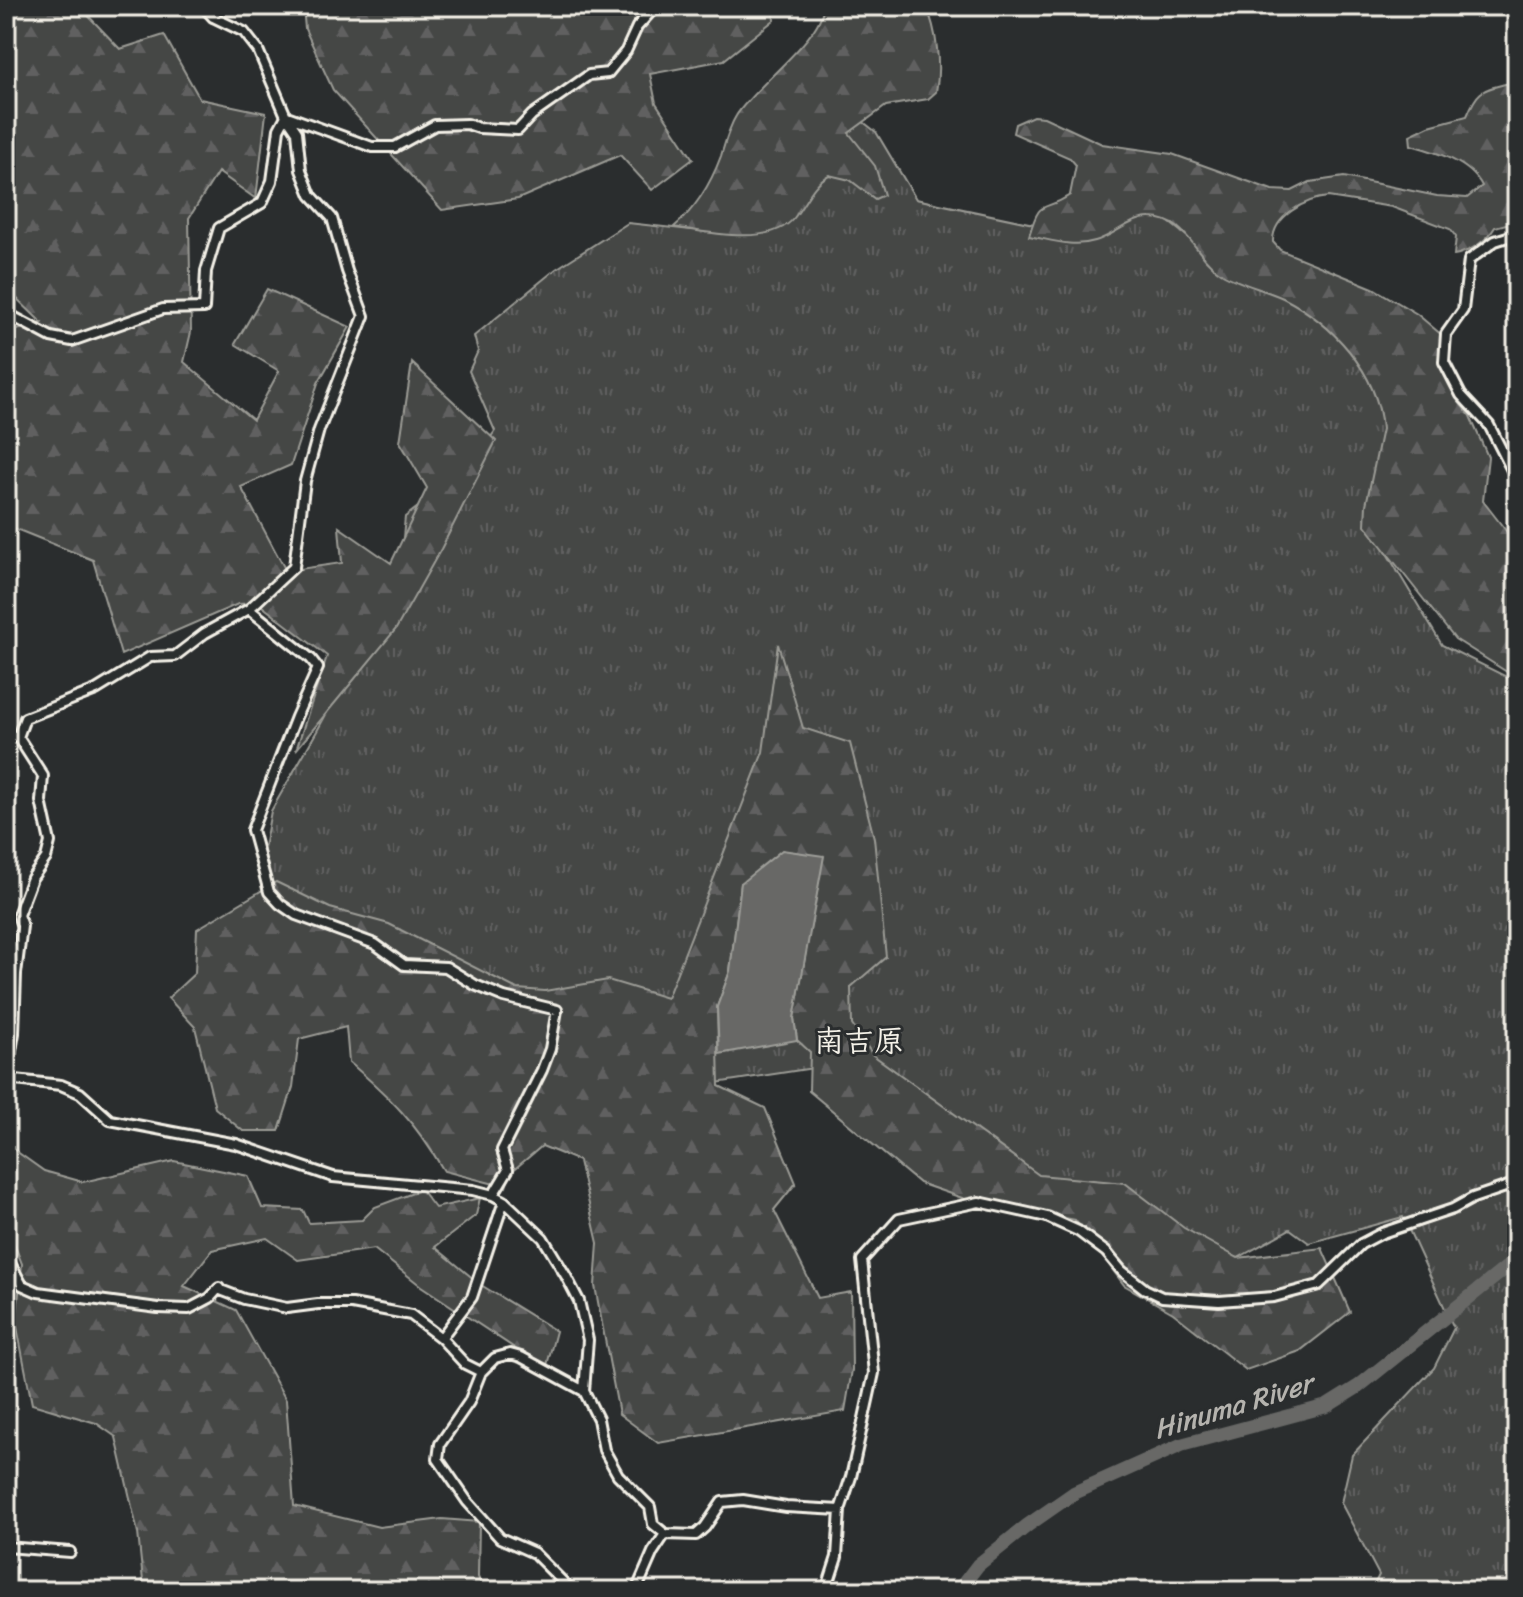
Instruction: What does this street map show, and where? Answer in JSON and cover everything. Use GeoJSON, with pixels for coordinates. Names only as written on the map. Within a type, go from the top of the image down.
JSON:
{"type":"FeatureCollection","features":[{"type":"Feature","properties":{"kind":"street"},"geometry":{"type":"LineString","coordinates":[[18,737],[25,718],[96,690],[150,657],[175,656],[205,633],[249,609],[294,567],[305,481],[316,442],[364,316],[332,218],[311,195],[298,153],[297,132],[286,116],[258,50],[244,32],[213,17],[203,6]]}},
{"type":"Feature","properties":{"kind":"street"},"geometry":{"type":"LineString","coordinates":[[213,17],[219,6]]}},
{"type":"Feature","properties":{"kind":"street"},"geometry":{"type":"LineString","coordinates":[[286,116],[372,147],[395,147],[435,125],[467,124],[479,128],[518,130],[532,115],[589,75],[608,73],[626,51],[637,27],[656,6]]}},
{"type":"Feature","properties":{"kind":"street"},"geometry":{"type":"LineString","coordinates":[[6,313],[51,337],[72,341],[163,309],[204,308],[206,271],[219,228],[262,203],[272,181],[279,129],[286,116]]}},
{"type":"Feature","properties":{"kind":"street"},"geometry":{"type":"LineString","coordinates":[[1517,234],[1495,241],[1469,260],[1463,310],[1446,334],[1443,351],[1444,362],[1461,395],[1489,425],[1517,480]]}},
{"type":"Feature","properties":{"kind":"street"},"geometry":{"type":"LineString","coordinates":[[249,609],[318,668],[252,830],[269,892],[296,915],[375,944],[404,965],[446,967],[475,985],[504,997],[557,1010],[550,1049],[542,1070],[502,1150],[508,1170],[493,1195]]}},
{"type":"Feature","properties":{"kind":"street"},"geometry":{"type":"LineString","coordinates":[[6,734],[18,737],[43,776],[41,801],[50,842],[46,858],[32,878],[18,915],[22,926],[16,974],[14,1033],[6,1080],[61,1085],[80,1093],[110,1120],[236,1144],[333,1177],[473,1190],[493,1195],[504,1201],[543,1238],[579,1301],[588,1340],[584,1391],[598,1419],[604,1450],[618,1475],[650,1507],[653,1524],[665,1534],[696,1535],[722,1502],[743,1500],[786,1507],[840,1510]]}},
{"type":"Feature","properties":{"kind":"street"},"geometry":{"type":"LineString","coordinates":[[826,1591],[837,1557],[840,1510],[851,1477],[874,1373],[862,1260],[899,1219],[979,1202],[1047,1217],[1078,1231],[1106,1252],[1122,1271],[1145,1289],[1162,1297],[1219,1301],[1274,1297],[1319,1285],[1361,1244],[1382,1233],[1517,1183]]}},
{"type":"Feature","properties":{"kind":"street"},"geometry":{"type":"LineString","coordinates":[[441,1338],[472,1297],[504,1201]]}},
{"type":"Feature","properties":{"kind":"street"},"geometry":{"type":"LineString","coordinates":[[6,1256],[22,1285],[38,1292],[158,1308],[189,1309],[210,1298],[218,1288],[244,1299],[287,1308],[341,1304],[411,1315],[441,1338],[465,1364],[481,1372]]}},
{"type":"Feature","properties":{"kind":"street"},"geometry":{"type":"LineString","coordinates":[[572,1591],[534,1553],[500,1538],[467,1501],[438,1459],[440,1444],[469,1402],[481,1372],[495,1358],[510,1354],[521,1357],[584,1391]]}},
{"type":"Feature","properties":{"kind":"street"},"geometry":{"type":"LineString","coordinates":[[636,1591],[653,1552],[665,1534]]}},
{"type":"Feature","properties":{"kind":"street"},"geometry":{"type":"LineString","coordinates":[[6,1547],[70,1552]]}},
{"type":"Feature","properties":{"kind":"green space"},"geometry":{"type":"Polygon","coordinates":[[[6,6],[79,6],[120,49],[164,35],[200,99],[266,113],[256,199],[218,172],[189,218],[191,332],[184,362],[253,420],[279,371],[235,344],[267,289],[350,327],[318,383],[291,465],[241,487],[286,571],[342,563],[339,527],[391,563],[427,488],[400,442],[412,363],[496,441],[396,629],[296,750],[327,656],[258,603],[238,604],[121,655],[93,560],[6,525],[6,333],[42,323],[6,288],[6,6]]]}},
{"type":"Feature","properties":{"kind":"green space"},"geometry":{"type":"Polygon","coordinates":[[[303,6],[773,6],[774,20],[724,60],[650,74],[656,103],[693,159],[652,190],[620,155],[518,199],[442,210],[333,90],[305,29],[303,6]]]}},
{"type":"Feature","properties":{"kind":"green space"},"geometry":{"type":"Polygon","coordinates":[[[823,6],[926,6],[930,16],[938,60],[936,92],[928,99],[886,106],[849,133],[875,166],[884,195],[875,199],[850,180],[829,175],[814,189],[794,218],[784,227],[770,232],[737,235],[674,227],[707,186],[736,116],[812,32],[823,6]]]}},
{"type":"Feature","properties":{"kind":"green space"},"geometry":{"type":"Polygon","coordinates":[[[1509,83],[1517,85],[1517,143],[1509,183],[1517,197],[1517,227],[1506,224],[1495,227],[1478,245],[1454,255],[1456,237],[1450,229],[1392,207],[1328,197],[1310,201],[1284,217],[1274,233],[1273,242],[1280,250],[1373,288],[1417,314],[1443,336],[1458,401],[1470,416],[1488,457],[1483,501],[1517,545],[1517,682],[1510,674],[1455,639],[1365,525],[1366,505],[1382,429],[1379,408],[1362,369],[1335,335],[1283,298],[1221,273],[1182,231],[1164,220],[1136,220],[1102,239],[1087,243],[1062,243],[1029,236],[1040,210],[1070,195],[1076,165],[1070,158],[1013,133],[1015,124],[1033,116],[1044,117],[1102,144],[1172,154],[1272,190],[1292,191],[1310,182],[1344,177],[1437,196],[1467,198],[1482,186],[1477,178],[1451,159],[1411,145],[1410,135],[1429,126],[1467,116],[1474,100],[1482,92],[1509,83]]]}},
{"type":"Feature","properties":{"kind":"green space"},"geometry":{"type":"Polygon","coordinates":[[[857,117],[876,132],[916,199],[1085,235],[1139,215],[1160,215],[1237,276],[1295,288],[1363,341],[1397,435],[1365,517],[1442,645],[1517,682],[1517,1591],[1371,1591],[1379,1575],[1341,1503],[1352,1455],[1434,1368],[1454,1328],[1403,1217],[1309,1243],[1290,1229],[1238,1258],[1051,1185],[820,1067],[703,1085],[557,1001],[485,983],[275,891],[263,853],[271,811],[399,580],[405,517],[471,466],[495,431],[469,371],[478,351],[474,336],[556,269],[628,223],[691,230],[857,117]]]}},
{"type":"Feature","properties":{"kind":"green space"},"geometry":{"type":"Polygon","coordinates":[[[1517,143],[1517,197],[1509,183],[1517,143]]]}},
{"type":"Feature","properties":{"kind":"green space"},"geometry":{"type":"Polygon","coordinates":[[[778,644],[803,728],[850,743],[874,838],[886,957],[851,987],[852,1025],[873,1055],[1039,1175],[1125,1183],[1184,1228],[1238,1258],[1322,1248],[1350,1312],[1300,1351],[1246,1370],[1173,1313],[1124,1285],[1075,1220],[965,1199],[919,1183],[809,1091],[810,1052],[797,1040],[794,1018],[823,856],[741,883],[730,971],[717,1007],[719,1086],[765,1108],[796,1183],[774,1210],[818,1298],[851,1292],[852,1370],[845,1411],[658,1443],[619,1414],[595,1286],[598,1243],[579,1161],[542,1146],[511,1172],[506,1187],[444,1171],[402,1112],[349,1062],[346,1027],[299,1039],[293,1087],[279,1131],[243,1131],[215,1108],[195,1027],[168,998],[195,973],[197,929],[276,882],[330,908],[389,924],[517,989],[545,991],[608,980],[667,998],[763,752],[778,644]]]}},
{"type":"Feature","properties":{"kind":"green space"},"geometry":{"type":"Polygon","coordinates":[[[6,1144],[44,1171],[83,1182],[174,1161],[248,1176],[262,1208],[303,1210],[309,1223],[362,1220],[375,1207],[421,1190],[435,1208],[480,1198],[476,1215],[435,1247],[481,1285],[556,1331],[546,1369],[421,1286],[374,1249],[298,1260],[267,1238],[212,1250],[184,1286],[236,1310],[286,1400],[294,1506],[379,1527],[442,1519],[479,1522],[478,1577],[484,1591],[144,1591],[138,1533],[116,1437],[96,1423],[32,1404],[16,1322],[22,1264],[6,1223],[6,1144]]]}},
{"type":"Feature","properties":{"kind":"shaded area"},"geometry":{"type":"Polygon","coordinates":[[[782,850],[824,856],[794,1018],[797,1040],[719,1054],[717,1007],[730,971],[741,883],[782,850]]]}},
{"type":"Feature","properties":{"kind":"waterway","name":"Hinuma River"},"geometry":{"type":"LineString","coordinates":[[958,1591],[978,1565],[1074,1493],[1181,1445],[1327,1406],[1359,1386],[1517,1259]]}},
{"type":"Feature","properties":{"kind":"district","name":"南吉原"},"geometry":{"type":"Point","coordinates":[859,1041]}}]}
